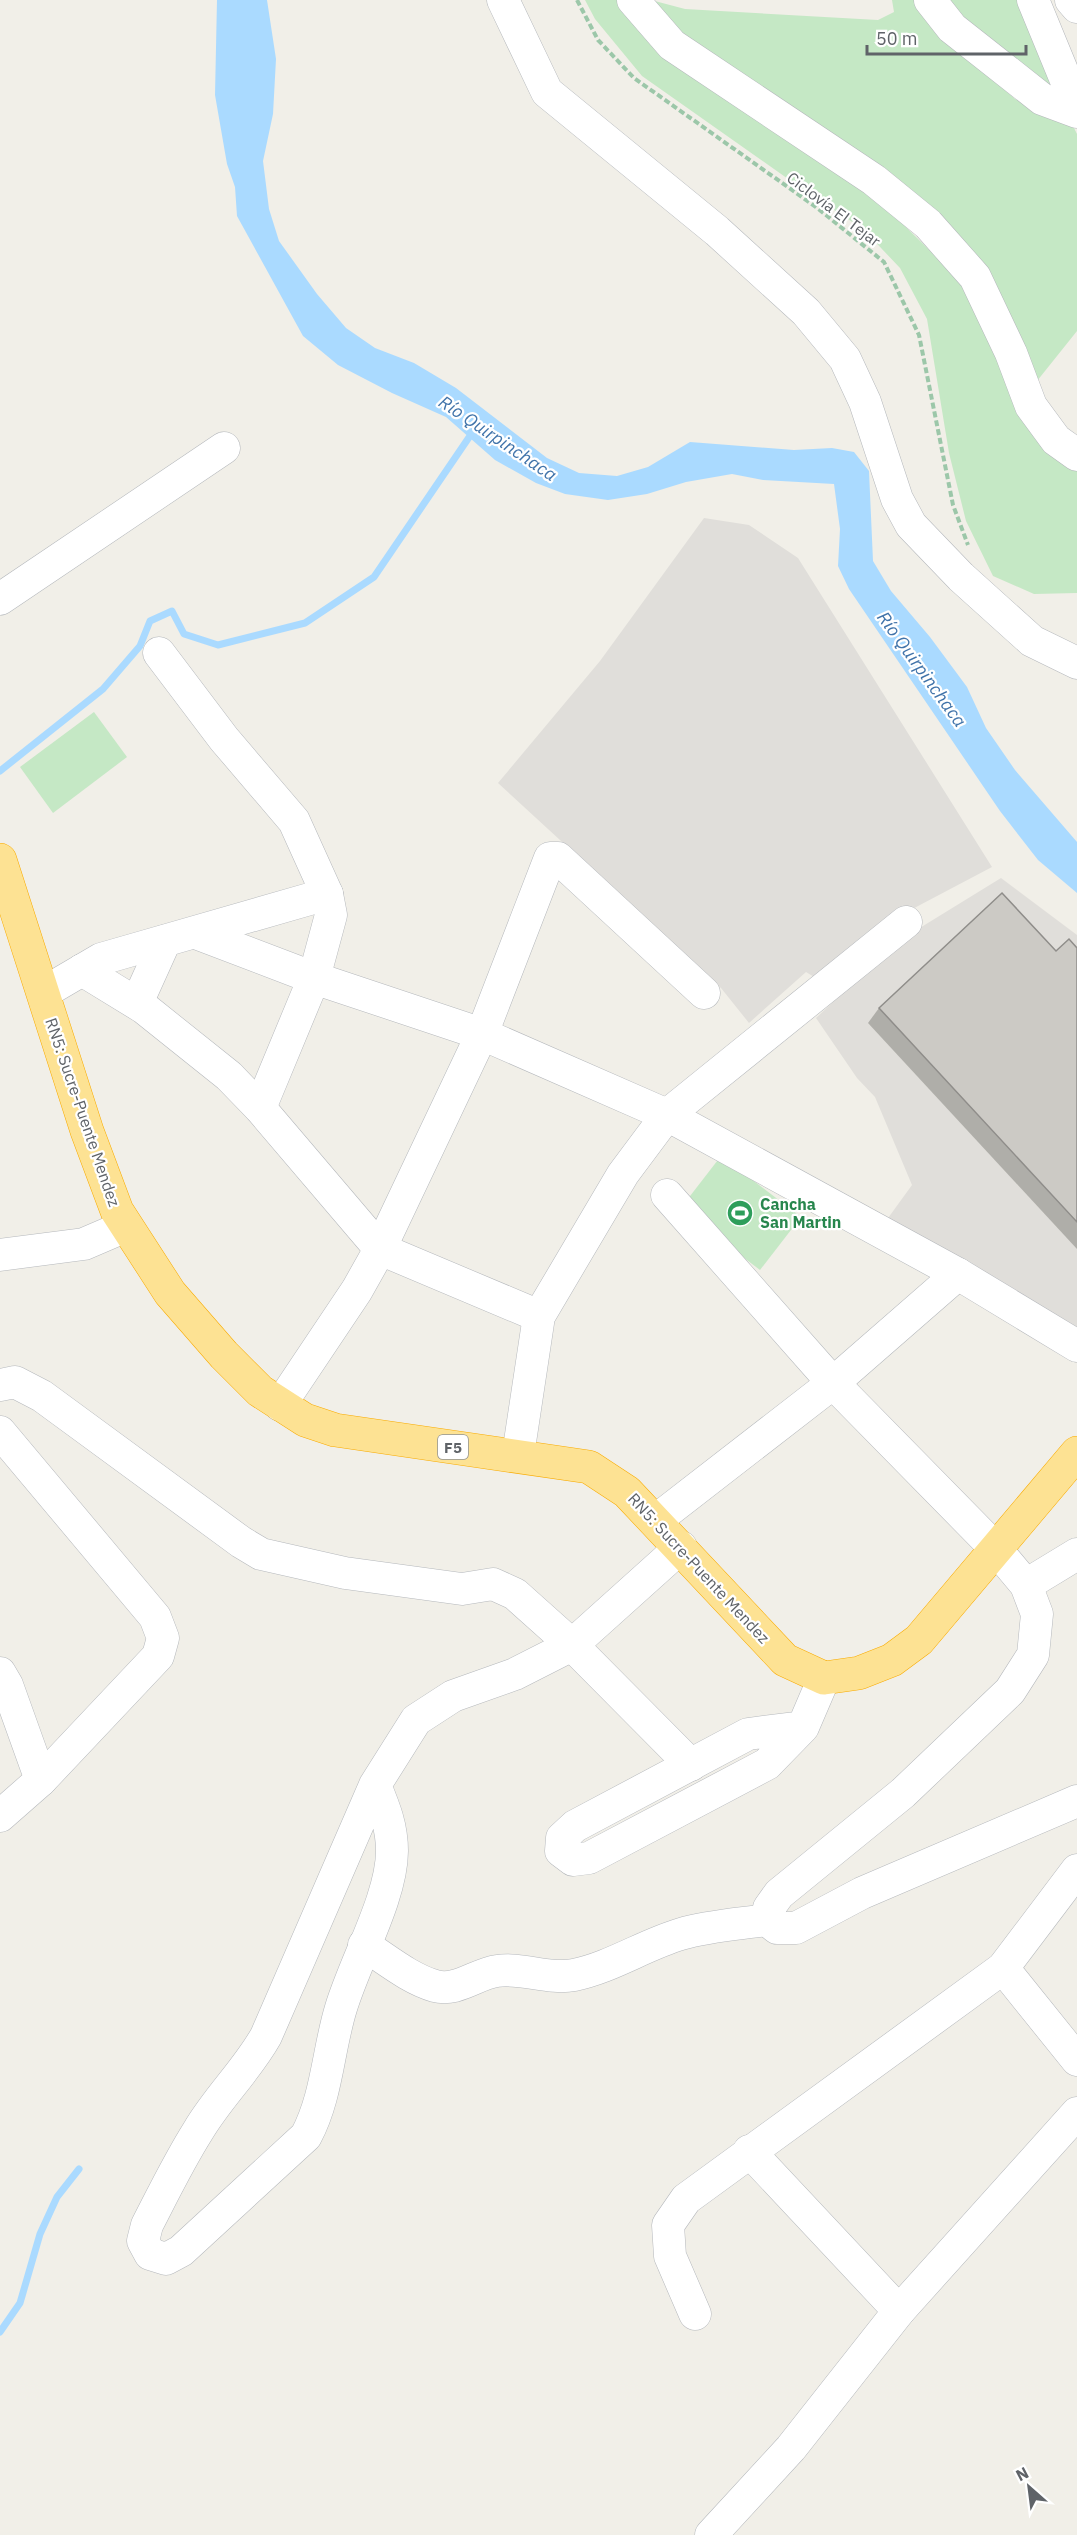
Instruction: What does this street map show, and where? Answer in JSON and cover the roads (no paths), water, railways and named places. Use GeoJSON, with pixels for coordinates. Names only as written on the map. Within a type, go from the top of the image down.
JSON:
{"type":"FeatureCollection","features":[{"type":"Feature","properties":{"kind":"highway","name":"RN5: Sucre-Puente Mendez"},"geometry":{"type":"LineString","coordinates":[[0,860],[94,1150],[117,1211],[170,1293],[260,1391],[305,1420],[335,1430],[589,1467],[627,1492],[785,1660],[824,1678]]}},
{"type":"Feature","properties":{"kind":"highway"},"geometry":{"type":"LineString","coordinates":[[824,1678],[859,1673],[892,1660],[919,1640],[1077,1453]]}},
{"type":"Feature","properties":{"kind":"street"},"geometry":{"type":"LineString","coordinates":[[503,0],[547,92],[717,231],[806,312],[845,359],[865,402],[897,499],[911,525],[961,577],[1032,642],[1077,663]]}},
{"type":"Feature","properties":{"kind":"street"},"geometry":{"type":"LineString","coordinates":[[633,0],[672,45],[874,180],[928,224],[975,277],[1011,353],[1032,406],[1056,440],[1077,455]]}},
{"type":"Feature","properties":{"kind":"street"},"geometry":{"type":"LineString","coordinates":[[930,0],[952,28],[1042,99],[1077,112]]}},
{"type":"Feature","properties":{"kind":"street"},"geometry":{"type":"LineString","coordinates":[[1033,0],[1077,107]]}},
{"type":"Feature","properties":{"kind":"street"},"geometry":{"type":"LineString","coordinates":[[1071,0],[1077,8]]}},
{"type":"Feature","properties":{"kind":"street"},"geometry":{"type":"LineString","coordinates":[[0,599],[224,448]]}},
{"type":"Feature","properties":{"kind":"street"},"geometry":{"type":"LineString","coordinates":[[159,653],[232,748],[294,821],[327,894],[331,915],[314,978],[260,1108]]}},
{"type":"Feature","properties":{"kind":"street"},"geometry":{"type":"LineString","coordinates":[[280,1405],[357,1290],[380,1250],[482,1034],[550,858],[558,858],[704,993]]}},
{"type":"Feature","properties":{"kind":"street"},"geometry":{"type":"LineString","coordinates":[[43,993],[101,958],[196,933],[327,894]]}},
{"type":"Feature","properties":{"kind":"street"},"geometry":{"type":"LineString","coordinates":[[518,1455],[539,1316],[623,1174],[667,1115],[906,922]]}},
{"type":"Feature","properties":{"kind":"street"},"geometry":{"type":"LineString","coordinates":[[196,933],[314,978],[482,1034],[667,1115],[958,1274],[1077,1346]]}},
{"type":"Feature","properties":{"kind":"street"},"geometry":{"type":"LineString","coordinates":[[137,1003],[165,941]]}},
{"type":"Feature","properties":{"kind":"street"},"geometry":{"type":"LineString","coordinates":[[82,969],[137,1003],[229,1076],[260,1108],[380,1250],[539,1316]]}},
{"type":"Feature","properties":{"kind":"street"},"geometry":{"type":"LineString","coordinates":[[667,1195],[833,1383],[995,1548],[1026,1585],[1037,1614],[1033,1654],[1010,1691],[903,1793],[779,1894],[769,1908],[767,1920]]}},
{"type":"Feature","properties":{"kind":"street"},"geometry":{"type":"LineString","coordinates":[[0,1255],[84,1244],[126,1226]]}},
{"type":"Feature","properties":{"kind":"street"},"geometry":{"type":"LineString","coordinates":[[655,1521],[833,1383],[958,1274]]}},
{"type":"Feature","properties":{"kind":"street"},"geometry":{"type":"LineString","coordinates":[[0,1385],[15,1382],[42,1396],[241,1542],[261,1554],[345,1573],[462,1589],[493,1584],[515,1594],[572,1645],[691,1765]]}},
{"type":"Feature","properties":{"kind":"street"},"geometry":{"type":"LineString","coordinates":[[0,1432],[155,1617],[163,1638],[158,1656],[41,1780],[0,1816]]}},
{"type":"Feature","properties":{"kind":"street"},"geometry":{"type":"LineString","coordinates":[[375,1785],[389,1819],[392,1852],[386,1888],[342,2006],[331,2046],[317,2116],[306,2136],[181,2251],[166,2259],[150,2254],[143,2241],[147,2225],[197,2131],[221,2096],[254,2058],[266,2036],[375,1785],[390,1757],[416,1720],[453,1696],[515,1674],[572,1645],[681,1547]]}},
{"type":"Feature","properties":{"kind":"street"},"geometry":{"type":"LineString","coordinates":[[1026,1585],[1077,1554]]}},
{"type":"Feature","properties":{"kind":"street"},"geometry":{"type":"LineString","coordinates":[[0,1673],[7,1685],[41,1780]]}},
{"type":"Feature","properties":{"kind":"street"},"geometry":{"type":"LineString","coordinates":[[803,1727],[748,1734],[575,1826],[562,1838],[561,1851],[573,1860],[590,1858],[767,1764],[803,1727],[824,1678]]}},
{"type":"Feature","properties":{"kind":"street"},"geometry":{"type":"LineString","coordinates":[[364,1945],[421,1980],[438,1987],[460,1985],[490,1972],[512,1969],[571,1975],[603,1966],[683,1933],[767,1920],[777,1928],[796,1928],[862,1893],[1077,1801]]}},
{"type":"Feature","properties":{"kind":"street"},"geometry":{"type":"LineString","coordinates":[[695,2314],[670,2256],[668,2225],[686,2199],[1003,1968],[1077,1870]]}},
{"type":"Feature","properties":{"kind":"street"},"geometry":{"type":"LineString","coordinates":[[1003,1968],[1077,2060]]}},
{"type":"Feature","properties":{"kind":"street"},"geometry":{"type":"LineString","coordinates":[[711,2535],[791,2448],[899,2311],[1077,2113]]}},
{"type":"Feature","properties":{"kind":"street"},"geometry":{"type":"LineString","coordinates":[[749,2151],[899,2311]]}},
{"type":"Feature","properties":{"kind":"water","name":"Río Quirpinchaca"},"geometry":{"type":"Polygon","coordinates":[[[217,0],[267,0],[276,59],[273,114],[263,161],[269,209],[279,241],[317,294],[346,328],[375,348],[414,363],[456,388],[547,458],[579,473],[617,476],[648,467],[690,442],[794,450],[832,448],[854,452],[869,471],[873,561],[891,591],[930,637],[967,687],[986,728],[1015,770],[1077,842],[1077,893],[1038,860],[1000,811],[849,589],[838,566],[840,529],[834,484],[763,480],[732,474],[686,482],[647,494],[608,500],[565,494],[536,483],[495,460],[446,417],[392,393],[338,365],[303,336],[237,216],[235,187],[227,164],[215,95],[217,0]]]}},
{"type":"Feature","properties":{"kind":"waterway","name":"Río Quirpinchaca"},"geometry":{"type":"LineString","coordinates":[[0,771],[103,689],[140,646],[150,621],[172,611],[184,634],[218,645],[305,623],[374,577],[474,430]]}},
{"type":"Feature","properties":{"kind":"waterway"},"geometry":{"type":"LineString","coordinates":[[0,2332],[20,2303],[40,2234],[57,2197],[79,2169]]}},
{"type":"Feature","properties":{"kind":"place","name":"Cancha San Martin"},"geometry":{"type":"Point","coordinates":[740,1213]}}]}
